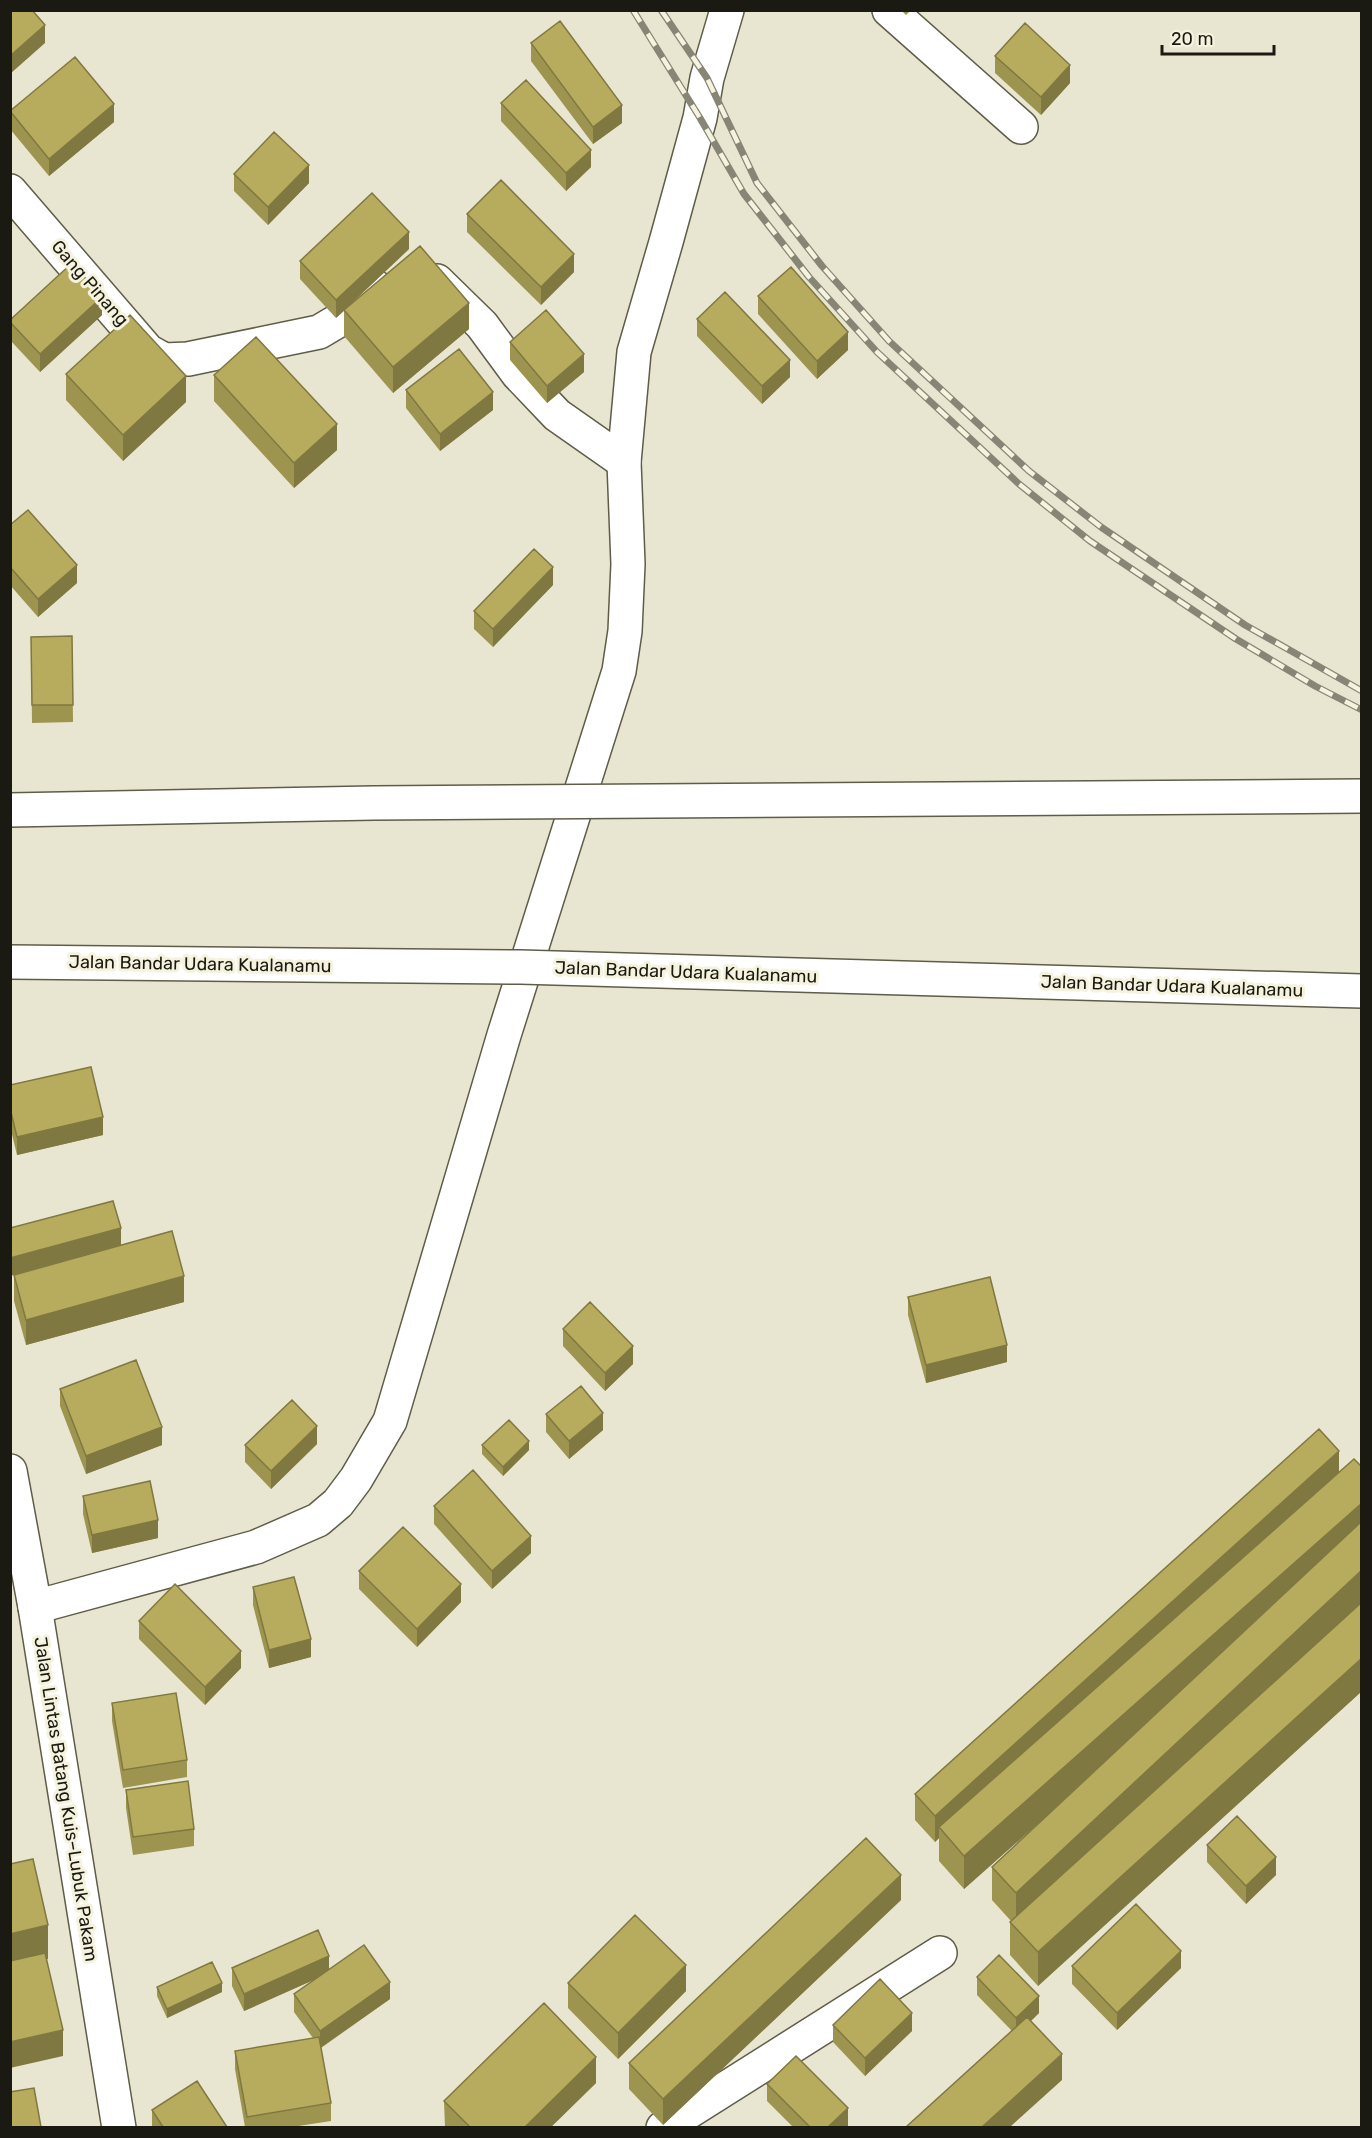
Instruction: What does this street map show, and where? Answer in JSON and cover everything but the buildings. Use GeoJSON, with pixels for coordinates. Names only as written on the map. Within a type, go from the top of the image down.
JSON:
{"type":"FeatureCollection","features":[{"type":"Feature","properties":{"kind":"main road"},"geometry":{"type":"LineString","coordinates":[[35,1607],[256,1547],[318,1521],[338,1503],[356,1479],[390,1421],[504,1035],[620,671],[625,631],[628,564],[624,462],[634,352],[700,118],[707,78],[727,10]]}},
{"type":"Feature","properties":{"kind":"main road"},"geometry":{"type":"LineString","coordinates":[[889,10],[1021,128]]}},
{"type":"Feature","properties":{"kind":"main road","name":"Gang Pinang"},"geometry":{"type":"LineString","coordinates":[[10,191],[148,351],[164,360],[188,359],[319,332],[346,316],[408,266],[434,278],[482,325],[518,374],[557,415],[624,462]]}},
{"type":"Feature","properties":{"kind":"main road"},"geometry":{"type":"LineString","coordinates":[[10,810],[374,802],[1362,796]]}},
{"type":"Feature","properties":{"kind":"main road","name":"Jalan Bandar Udara Kualanamu"},"geometry":{"type":"LineString","coordinates":[[10,962],[520,967],[1362,991]]}},
{"type":"Feature","properties":{"kind":"main road","name":"Jalan Lintas Batang Kuis–Lubuk Pakam"},"geometry":{"type":"LineString","coordinates":[[10,1471],[35,1607],[119,2127]]}},
{"type":"Feature","properties":{"kind":"main road"},"geometry":{"type":"LineString","coordinates":[[663,2127],[940,1953]]}},
{"type":"Feature","properties":{"kind":"railway"},"geometry":{"type":"LineString","coordinates":[[633,10],[744,194],[809,277],[877,352],[1019,484],[1090,541],[1236,639],[1315,686],[1362,710]]}},
{"type":"Feature","properties":{"kind":"railway"},"geometry":{"type":"LineString","coordinates":[[661,10],[707,78],[757,183],[822,266],[889,341],[1029,471],[1101,527],[1245,625],[1362,691]]}}]}
